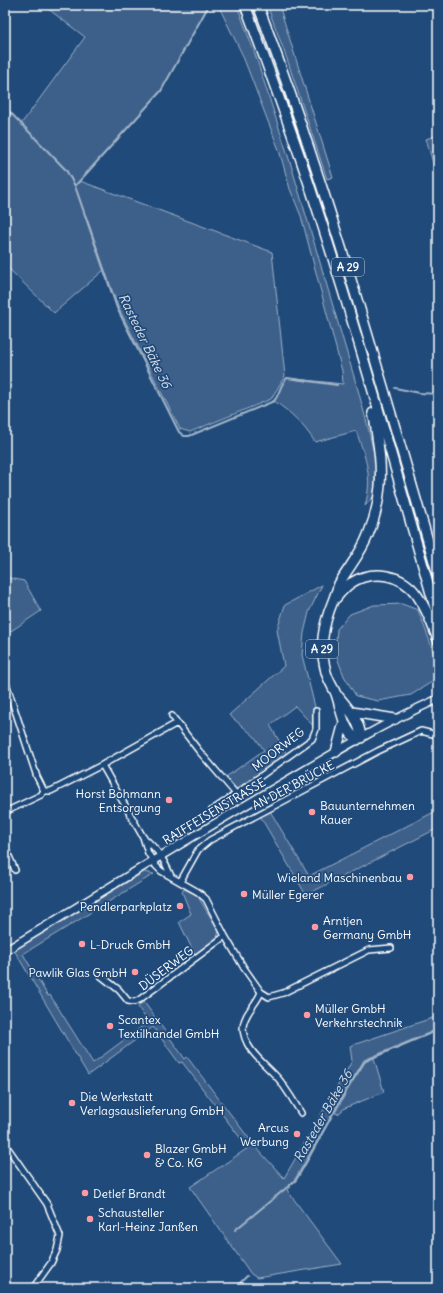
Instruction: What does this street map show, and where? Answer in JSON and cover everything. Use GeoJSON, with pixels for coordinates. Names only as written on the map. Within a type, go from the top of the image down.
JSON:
{"type":"FeatureCollection","features":[{"type":"Feature","properties":{"kind":"highway","name":"A 29"},"geometry":{"type":"LineString","coordinates":[[245,5],[301,161],[360,350],[438,618]]}},
{"type":"Feature","properties":{"kind":"highway","name":"A 29"},"geometry":{"type":"LineString","coordinates":[[258,5],[312,157],[344,255],[438,575]]}},
{"type":"Feature","properties":{"kind":"highway"},"geometry":{"type":"LineString","coordinates":[[332,602],[339,586],[368,536],[380,495],[380,452],[374,416],[358,362],[360,350]]}},
{"type":"Feature","properties":{"kind":"highway","name":"A 29"},"geometry":{"type":"LineString","coordinates":[[359,739],[360,730],[352,712],[336,694],[326,672],[322,646],[323,630],[332,602],[350,584],[358,579],[370,575],[390,576],[400,580],[416,594],[430,617],[438,640]]}},
{"type":"Feature","properties":{"kind":"highway"},"geometry":{"type":"LineString","coordinates":[[336,694],[344,722],[352,736],[359,739]]}},
{"type":"Feature","properties":{"kind":"highway"},"geometry":{"type":"LineString","coordinates":[[352,712],[395,719]]}},
{"type":"Feature","properties":{"kind":"highway"},"geometry":{"type":"LineString","coordinates":[[336,752],[344,722]]}},
{"type":"Feature","properties":{"kind":"main road","name":"RAIFFEISENSTRASSE"},"geometry":{"type":"LineString","coordinates":[[5,951],[153,860],[336,752],[395,719],[436,700]]}},
{"type":"Feature","properties":{"kind":"street"},"geometry":{"type":"LineString","coordinates":[[5,680],[37,777],[44,791]]}},
{"type":"Feature","properties":{"kind":"street","name":"MOORWEG"},"geometry":{"type":"LineString","coordinates":[[212,810],[312,739],[316,729],[316,711]]}},
{"type":"Feature","properties":{"kind":"street"},"geometry":{"type":"LineString","coordinates":[[172,716],[236,794]]}},
{"type":"Feature","properties":{"kind":"street"},"geometry":{"type":"LineString","coordinates":[[5,812],[41,795],[44,791],[51,791],[102,765],[177,723]]}},
{"type":"Feature","properties":{"kind":"street","name":"AN DER BRÜCKE"},"geometry":{"type":"LineString","coordinates":[[180,882],[198,850],[210,840],[378,751],[421,731],[433,734]]}},
{"type":"Feature","properties":{"kind":"street"},"geometry":{"type":"LineString","coordinates":[[102,765],[143,836],[148,853],[161,872],[171,876],[198,892],[206,899],[225,936],[244,968],[261,992],[269,996],[283,993],[369,950],[391,948]]}},
{"type":"Feature","properties":{"kind":"street"},"geometry":{"type":"LineString","coordinates":[[143,836],[156,848],[171,876]]}},
{"type":"Feature","properties":{"kind":"street"},"geometry":{"type":"LineString","coordinates":[[5,847],[15,870]]}},
{"type":"Feature","properties":{"kind":"street","name":"DÜSERWEG"},"geometry":{"type":"LineString","coordinates":[[100,975],[118,990],[128,1001],[134,1002],[139,1000],[225,936]]}},
{"type":"Feature","properties":{"kind":"street"},"geometry":{"type":"LineString","coordinates":[[261,992],[259,998],[245,1020],[243,1027],[245,1036],[250,1047],[280,1081],[301,1113]]}},
{"type":"Feature","properties":{"kind":"street"},"geometry":{"type":"LineString","coordinates":[[5,1144],[47,1204],[60,1236],[57,1250],[51,1263],[33,1288]]}},
{"type":"Feature","properties":{"kind":"shaded area"},"geometry":{"type":"Polygon","coordinates":[[[43,5],[209,5],[161,91],[80,181],[272,252],[285,376],[271,399],[190,432],[180,429],[118,307],[86,216],[104,270],[54,313],[5,265],[5,107],[21,124],[85,37],[43,5]]]}},
{"type":"Feature","properties":{"kind":"shaded area"},"geometry":{"type":"Polygon","coordinates":[[[218,5],[237,5],[256,57],[291,165],[358,390],[376,463],[374,496],[365,506],[368,486],[367,468],[363,450],[356,431],[315,442],[297,419],[274,401],[287,378],[343,384],[342,371],[301,216],[290,189],[279,150],[242,54],[218,5]]]}},
{"type":"Feature","properties":{"kind":"shaded area"},"geometry":{"type":"Polygon","coordinates":[[[267,5],[279,5],[333,177],[327,179],[287,59],[267,5]]]}},
{"type":"Feature","properties":{"kind":"shaded area"},"geometry":{"type":"Polygon","coordinates":[[[438,135],[438,180],[426,139],[438,135]]]}},
{"type":"Feature","properties":{"kind":"shaded area"},"geometry":{"type":"Polygon","coordinates":[[[5,577],[24,581],[41,611],[5,635],[5,577]]]}},
{"type":"Feature","properties":{"kind":"shaded area"},"geometry":{"type":"Polygon","coordinates":[[[322,585],[309,612],[304,633],[302,655],[316,711],[316,729],[295,706],[270,725],[288,756],[236,794],[223,779],[264,750],[254,736],[229,715],[284,666],[277,630],[285,605],[322,585]]]}},
{"type":"Feature","properties":{"kind":"shaded area"},"geometry":{"type":"Polygon","coordinates":[[[402,604],[418,610],[434,653],[438,678],[411,695],[378,701],[356,696],[344,676],[335,652],[337,629],[350,614],[374,605],[402,604]]]}},
{"type":"Feature","properties":{"kind":"shaded area"},"geometry":{"type":"Polygon","coordinates":[[[438,810],[438,828],[306,895],[260,816],[270,811],[309,876],[438,810]]]}},
{"type":"Feature","properties":{"kind":"shaded area"},"geometry":{"type":"Polygon","coordinates":[[[144,872],[154,874],[23,954],[48,996],[50,995],[93,1063],[148,1022],[138,1007],[144,1002],[185,1059],[187,1057],[254,1145],[284,1178],[352,1061],[350,1046],[438,1016],[438,1029],[364,1060],[295,1179],[289,1185],[291,1187],[287,1190],[342,1264],[257,1278],[251,1274],[190,1187],[248,1148],[182,1062],[179,1063],[153,1027],[88,1075],[14,950],[144,872]]]}},
{"type":"Feature","properties":{"kind":"shaded area"},"geometry":{"type":"Polygon","coordinates":[[[184,889],[197,895],[219,931],[217,938],[195,955],[179,922],[191,914],[182,892],[184,889]]]}},
{"type":"Feature","properties":{"kind":"shaded area"},"geometry":{"type":"Polygon","coordinates":[[[374,1058],[384,1092],[345,1108],[338,1114],[335,1113],[365,1062],[374,1058]]]}},
{"type":"Feature","properties":{"kind":"waterway"},"geometry":{"type":"LineString","coordinates":[[75,186],[161,91],[209,5]]}},
{"type":"Feature","properties":{"kind":"waterway","name":"Rasteder Bäke 36"},"geometry":{"type":"LineString","coordinates":[[5,107],[66,170],[75,186],[117,308],[179,432],[184,436],[189,436],[274,401],[287,378],[337,385]]}},
{"type":"Feature","properties":{"kind":"waterway","name":"Rasteder Bäke 36"},"geometry":{"type":"LineString","coordinates":[[395,388],[420,393],[438,394]]}},
{"type":"Feature","properties":{"kind":"waterway","name":"Rasteder Bäke 36"},"geometry":{"type":"LineString","coordinates":[[235,1230],[296,1180],[346,1090],[365,1061],[438,1030]]}},
{"type":"Feature","properties":{"kind":"waterway"},"geometry":{"type":"LineString","coordinates":[[235,1288],[247,1276]]}},
{"type":"Feature","properties":{"kind":"place","name":"Horst Bohmann Entsorgung"},"geometry":{"type":"Point","coordinates":[169,800]}},
{"type":"Feature","properties":{"kind":"place","name":"Bauunternehmen Kauer"},"geometry":{"type":"Point","coordinates":[312,812]}},
{"type":"Feature","properties":{"kind":"place","name":"Wieland Maschinenbau"},"geometry":{"type":"Point","coordinates":[410,877]}},
{"type":"Feature","properties":{"kind":"place","name":"Müller Egerer"},"geometry":{"type":"Point","coordinates":[244,894]}},
{"type":"Feature","properties":{"kind":"place","name":"Pendlerparkplatz"},"geometry":{"type":"Point","coordinates":[180,906]}},
{"type":"Feature","properties":{"kind":"place","name":"Arntjen Germany GmbH"},"geometry":{"type":"Point","coordinates":[315,927]}},
{"type":"Feature","properties":{"kind":"place","name":"L-Druck GmbH"},"geometry":{"type":"Point","coordinates":[82,944]}},
{"type":"Feature","properties":{"kind":"place","name":"Pawlik Glas GmbH"},"geometry":{"type":"Point","coordinates":[135,972]}},
{"type":"Feature","properties":{"kind":"place","name":"Müller GmbH Verkehrstechnik"},"geometry":{"type":"Point","coordinates":[307,1015]}},
{"type":"Feature","properties":{"kind":"place","name":"Scantex Textilhandel GmbH"},"geometry":{"type":"Point","coordinates":[110,1026]}},
{"type":"Feature","properties":{"kind":"place","name":"Die Werkstatt Verlagsauslieferung GmbH"},"geometry":{"type":"Point","coordinates":[72,1103]}},
{"type":"Feature","properties":{"kind":"place","name":"Arcus Werbung"},"geometry":{"type":"Point","coordinates":[297,1134]}},
{"type":"Feature","properties":{"kind":"place","name":"Blazer GmbH & Co. KG"},"geometry":{"type":"Point","coordinates":[147,1155]}},
{"type":"Feature","properties":{"kind":"place","name":"Detlef Brandt"},"geometry":{"type":"Point","coordinates":[85,1193]}},
{"type":"Feature","properties":{"kind":"place","name":"Schausteller Karl-Heinz Janßen"},"geometry":{"type":"Point","coordinates":[90,1219]}}]}
